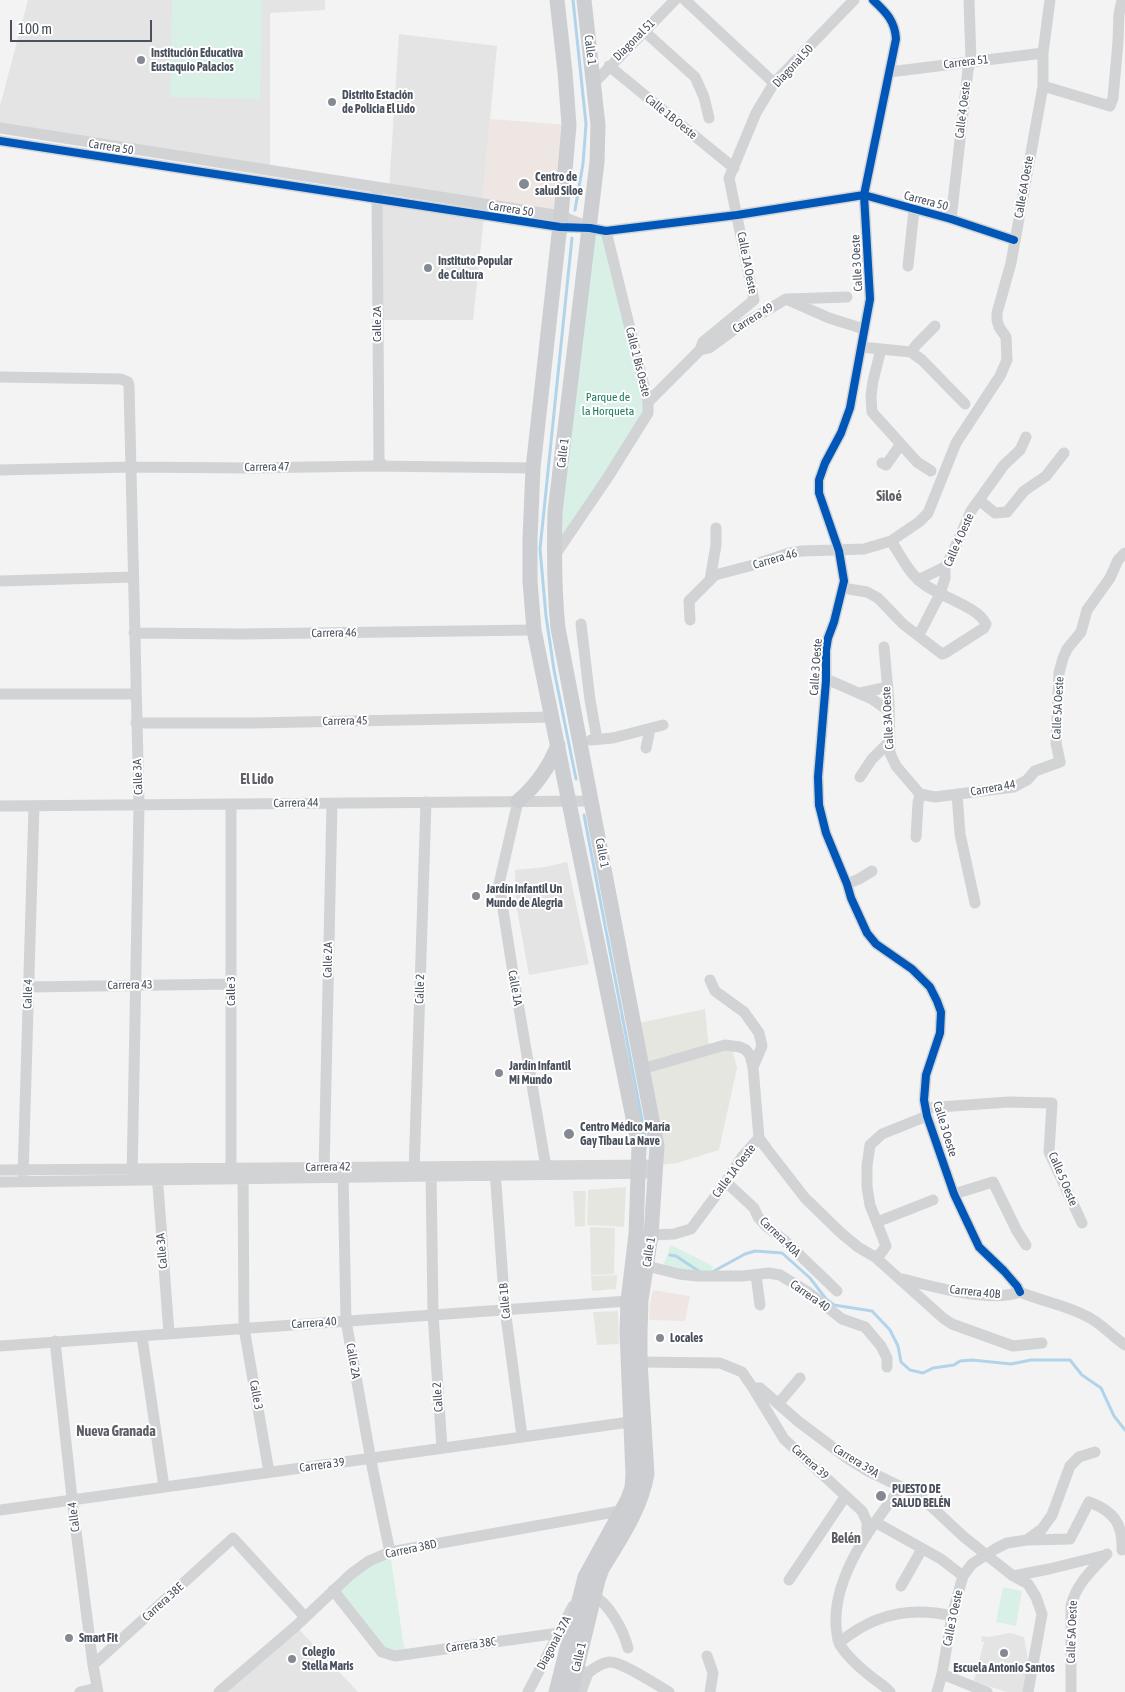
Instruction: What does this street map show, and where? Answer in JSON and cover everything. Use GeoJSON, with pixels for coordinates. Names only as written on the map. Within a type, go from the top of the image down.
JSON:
{"type":"FeatureCollection","features":[{"type":"Feature","properties":{"kind":"main road","name":"Calle 1"},"geometry":{"type":"LineString","coordinates":[[556,1692],[586,1595],[638,1507],[644,1492],[647,1474],[637,1421],[627,1348],[628,1301],[636,1234],[639,1147],[534,630],[530,581],[534,468],[561,222],[569,121],[557,0]]}},
{"type":"Feature","properties":{"kind":"main road","name":"Calle 1"},"geometry":{"type":"LineString","coordinates":[[571,1692],[582,1670],[586,1595],[591,1565],[632,1488],[640,1362],[641,1300],[652,1235],[657,1146],[558,628],[553,558],[555,512],[597,162],[598,124],[584,0]]}},
{"type":"Feature","properties":{"kind":"main road"},"geometry":{"type":"LineString","coordinates":[[518,801],[528,793],[546,770],[558,745]]}},
{"type":"Feature","properties":{"kind":"street","name":"Diagonal 51"},"geometry":{"type":"LineString","coordinates":[[594,82],[675,0]]}},
{"type":"Feature","properties":{"kind":"street"},"geometry":{"type":"LineString","coordinates":[[685,0],[774,83]]}},
{"type":"Feature","properties":{"kind":"street","name":"Diagonal 50"},"geometry":{"type":"LineString","coordinates":[[734,168],[756,113],[774,83],[854,0]]}},
{"type":"Feature","properties":{"kind":"street","name":"Calle 3 Oeste"},"geometry":{"type":"LineString","coordinates":[[873,0],[891,18],[896,28],[896,39],[864,195],[870,299],[850,408],[841,433],[825,463],[819,480],[819,494],[839,551],[844,581],[828,638],[818,778],[819,805],[826,832],[858,916],[870,939],[891,956],[912,969],[930,987],[937,1001],[941,1012],[940,1032],[926,1075],[924,1100],[926,1112],[954,1194],[980,1247],[1004,1270],[1020,1292]]}},
{"type":"Feature","properties":{"kind":"street","name":"Calle 4 Oeste"},"geometry":{"type":"LineString","coordinates":[[951,219],[968,70],[971,61],[968,0]]}},
{"type":"Feature","properties":{"kind":"street","name":"Calle 6A Oeste"},"geometry":{"type":"LineString","coordinates":[[891,541],[919,522],[928,513],[956,443],[1000,376],[1006,360],[1006,337],[999,327],[997,313],[1011,263],[1043,86],[1043,53],[1050,0]]}},
{"type":"Feature","properties":{"kind":"street"},"geometry":{"type":"LineString","coordinates":[[1043,86],[1110,106],[1113,98],[1119,14],[1122,0]]}},
{"type":"Feature","properties":{"kind":"street"},"geometry":{"type":"LineString","coordinates":[[644,31],[695,77],[704,97],[709,118]]}},
{"type":"Feature","properties":{"kind":"street","name":"Carrera 51"},"geometry":{"type":"LineString","coordinates":[[890,72],[1043,53]]}},
{"type":"Feature","properties":{"kind":"street","name":"Calle 1B Oeste"},"geometry":{"type":"LineString","coordinates":[[609,66],[734,168]]}},
{"type":"Feature","properties":{"kind":"street","name":"Carrera 50"},"geometry":{"type":"LineString","coordinates":[[0,128],[376,187],[606,231],[864,195],[951,219],[1014,240]]}},
{"type":"Feature","properties":{"kind":"street","name":"Carrera 50"},"geometry":{"type":"LineString","coordinates":[[0,141],[377,200],[561,222]]}},
{"type":"Feature","properties":{"kind":"street","name":"Calle 1A Oeste"},"geometry":{"type":"LineString","coordinates":[[734,168],[729,178],[754,300]]}},
{"type":"Feature","properties":{"kind":"street","name":"Calle 2A"},"geometry":{"type":"LineString","coordinates":[[376,187],[378,464]]}},
{"type":"Feature","properties":{"kind":"street"},"geometry":{"type":"LineString","coordinates":[[908,266],[914,210]]}},
{"type":"Feature","properties":{"kind":"street","name":"Calle 1 Bis Oeste"},"geometry":{"type":"LineString","coordinates":[[553,558],[608,477],[648,413],[648,402],[606,231]]}},
{"type":"Feature","properties":{"kind":"street"},"geometry":{"type":"LineString","coordinates":[[786,299],[847,297]]}},
{"type":"Feature","properties":{"kind":"street","name":"Carrera 49"},"geometry":{"type":"LineString","coordinates":[[700,350],[709,348],[735,329],[786,299],[829,318],[864,329]]}},
{"type":"Feature","properties":{"kind":"street","name":"Carrera 49"},"geometry":{"type":"LineString","coordinates":[[648,402],[700,350],[702,342],[754,300]]}},
{"type":"Feature","properties":{"kind":"street"},"geometry":{"type":"LineString","coordinates":[[911,352],[935,326]]}},
{"type":"Feature","properties":{"kind":"street"},"geometry":{"type":"LineString","coordinates":[[861,347],[911,352],[922,360],[965,404]]}},
{"type":"Feature","properties":{"kind":"street"},"geometry":{"type":"LineString","coordinates":[[881,349],[873,378],[872,412],[917,462],[931,471]]}},
{"type":"Feature","properties":{"kind":"street"},"geometry":{"type":"LineString","coordinates":[[856,375],[873,378]]}},
{"type":"Feature","properties":{"kind":"street","name":"Calle 3A"},"geometry":{"type":"LineString","coordinates":[[0,377],[121,379],[128,382],[129,386],[139,805],[132,1174]]}},
{"type":"Feature","properties":{"kind":"street","name":"Calle 4 Oeste"},"geometry":{"type":"LineString","coordinates":[[918,635],[940,594],[945,578],[945,567],[970,511],[1004,465],[1020,450],[1026,437]]}},
{"type":"Feature","properties":{"kind":"street"},"geometry":{"type":"LineString","coordinates":[[882,463],[886,465],[901,444]]}},
{"type":"Feature","properties":{"kind":"street"},"geometry":{"type":"LineString","coordinates":[[978,500],[995,512],[1007,512],[1024,491],[1046,476],[1064,453]]}},
{"type":"Feature","properties":{"kind":"street","name":"Carrera 47"},"geometry":{"type":"LineString","coordinates":[[0,470],[131,467],[250,468],[378,464],[534,468]]}},
{"type":"Feature","properties":{"kind":"street"},"geometry":{"type":"LineString","coordinates":[[710,580],[716,545],[716,528]]}},
{"type":"Feature","properties":{"kind":"street"},"geometry":{"type":"LineString","coordinates":[[843,588],[867,592],[878,598],[903,624],[944,654],[984,628],[985,621],[970,609],[940,594],[918,580],[891,541]]}},
{"type":"Feature","properties":{"kind":"street","name":"Carrera 46"},"geometry":{"type":"LineString","coordinates":[[690,620],[689,601],[715,575],[752,566],[789,553],[864,549],[891,541]]}},
{"type":"Feature","properties":{"kind":"street","name":"Calle 5A Oeste"},"geometry":{"type":"LineString","coordinates":[[1060,762],[1056,743],[1059,672],[1063,658],[1067,649],[1081,632],[1087,610],[1110,578],[1118,560],[1125,553]]}},
{"type":"Feature","properties":{"kind":"street"},"geometry":{"type":"LineString","coordinates":[[918,580],[945,567]]}},
{"type":"Feature","properties":{"kind":"street"},"geometry":{"type":"LineString","coordinates":[[0,581],[133,577]]}},
{"type":"Feature","properties":{"kind":"street"},"geometry":{"type":"LineString","coordinates":[[581,624],[590,700],[597,739]]}},
{"type":"Feature","properties":{"kind":"street","name":"Carrera 46"},"geometry":{"type":"LineString","coordinates":[[134,633],[242,634],[534,630]]}},
{"type":"Feature","properties":{"kind":"street","name":"Calle 3A Oeste"},"geometry":{"type":"LineString","coordinates":[[884,647],[888,687],[890,753],[892,760],[920,794]]}},
{"type":"Feature","properties":{"kind":"street"},"geometry":{"type":"LineString","coordinates":[[826,681],[831,681],[860,693],[889,711]]}},
{"type":"Feature","properties":{"kind":"street"},"geometry":{"type":"LineString","coordinates":[[860,693],[888,687]]}},
{"type":"Feature","properties":{"kind":"street"},"geometry":{"type":"LineString","coordinates":[[0,694],[136,694]]}},
{"type":"Feature","properties":{"kind":"street","name":"Carrera 45"},"geometry":{"type":"LineString","coordinates":[[136,723],[253,723],[553,717]]}},
{"type":"Feature","properties":{"kind":"street"},"geometry":{"type":"LineString","coordinates":[[580,742],[613,738],[662,725]]}},
{"type":"Feature","properties":{"kind":"street"},"geometry":{"type":"LineString","coordinates":[[646,748],[648,728]]}},
{"type":"Feature","properties":{"kind":"street"},"geometry":{"type":"LineString","coordinates":[[860,777],[872,759],[890,742]]}},
{"type":"Feature","properties":{"kind":"street","name":"Carrera 44"},"geometry":{"type":"LineString","coordinates":[[920,794],[935,796],[1014,786],[1027,780],[1035,771],[1060,762]]}},
{"type":"Feature","properties":{"kind":"street"},"geometry":{"type":"LineString","coordinates":[[916,837],[920,794]]}},
{"type":"Feature","properties":{"kind":"street"},"geometry":{"type":"LineString","coordinates":[[957,794],[960,834],[975,903]]}},
{"type":"Feature","properties":{"kind":"street","name":"Calle 1A"},"geometry":{"type":"LineString","coordinates":[[518,801],[499,884],[547,1170]]}},
{"type":"Feature","properties":{"kind":"street","name":"Carrera 44"},"geometry":{"type":"LineString","coordinates":[[0,806],[591,801]]}},
{"type":"Feature","properties":{"kind":"street","name":"Calle 2"},"geometry":{"type":"LineString","coordinates":[[414,1171],[426,802]]}},
{"type":"Feature","properties":{"kind":"street","name":"Calle 2A"},"geometry":{"type":"LineString","coordinates":[[324,1172],[332,803]]}},
{"type":"Feature","properties":{"kind":"street","name":"Calle 3"},"geometry":{"type":"LineString","coordinates":[[231,804],[231,1173]]}},
{"type":"Feature","properties":{"kind":"street","name":"Calle 4"},"geometry":{"type":"LineString","coordinates":[[22,1182],[34,806]]}},
{"type":"Feature","properties":{"kind":"street"},"geometry":{"type":"LineString","coordinates":[[847,884],[872,871]]}},
{"type":"Feature","properties":{"kind":"street"},"geometry":{"type":"LineString","coordinates":[[710,980],[715,991],[744,1012],[759,1033],[762,1046],[753,1067]]}},
{"type":"Feature","properties":{"kind":"street","name":"Carrera 43"},"geometry":{"type":"LineString","coordinates":[[29,987],[231,984]]}},
{"type":"Feature","properties":{"kind":"street"},"geometry":{"type":"LineString","coordinates":[[642,1069],[725,1045],[740,1047],[746,1050],[750,1055],[753,1067]]}},
{"type":"Feature","properties":{"kind":"street","name":"Calle 1A Oeste"},"geometry":{"type":"LineString","coordinates":[[652,1235],[674,1234],[691,1229],[742,1157],[759,1138],[753,1067]]}},
{"type":"Feature","properties":{"kind":"street","name":"Calle 5 Oeste"},"geometry":{"type":"LineString","coordinates":[[926,1112],[1008,1102],[1052,1103],[1050,1152],[1082,1223]]}},
{"type":"Feature","properties":{"kind":"street"},"geometry":{"type":"LineString","coordinates":[[876,1257],[886,1246],[870,1206],[867,1187],[867,1166],[870,1145],[882,1134],[926,1112]]}},
{"type":"Feature","properties":{"kind":"street","name":"Carrera 40B"},"geometry":{"type":"LineString","coordinates":[[759,1138],[805,1198],[841,1233],[858,1247],[876,1257],[943,1318],[952,1324],[1013,1346],[1042,1343]]}},
{"type":"Feature","properties":{"kind":"street","name":"Carrera 42"},"geometry":{"type":"LineString","coordinates":[[0,1170],[157,1174],[656,1169]]}},
{"type":"Feature","properties":{"kind":"street","name":"Calle 2"},"geometry":{"type":"LineString","coordinates":[[431,1171],[433,1314],[442,1448]]}},
{"type":"Feature","properties":{"kind":"street","name":"Calle 1B"},"geometry":{"type":"LineString","coordinates":[[495,1171],[504,1309],[522,1436]]}},
{"type":"Feature","properties":{"kind":"street","name":"Calle 2A"},"geometry":{"type":"LineString","coordinates":[[343,1172],[346,1321],[390,1552]]}},
{"type":"Feature","properties":{"kind":"street","name":"Calle 3"},"geometry":{"type":"LineString","coordinates":[[243,1173],[244,1328],[269,1472]]}},
{"type":"Feature","properties":{"kind":"street","name":"Carrera 42"},"geometry":{"type":"LineString","coordinates":[[0,1182],[132,1174]]}},
{"type":"Feature","properties":{"kind":"street","name":"Calle 3A"},"geometry":{"type":"LineString","coordinates":[[157,1174],[169,1333]]}},
{"type":"Feature","properties":{"kind":"street","name":"Carrera 40A"},"geometry":{"type":"LineString","coordinates":[[726,1182],[754,1208],[758,1217],[766,1226],[784,1240],[837,1291]]}},
{"type":"Feature","properties":{"kind":"street"},"geometry":{"type":"LineString","coordinates":[[954,1194],[993,1182],[1026,1245]]}},
{"type":"Feature","properties":{"kind":"street"},"geometry":{"type":"LineString","coordinates":[[877,1222],[933,1200]]}},
{"type":"Feature","properties":{"kind":"street","name":"Carrera 40"},"geometry":{"type":"LineString","coordinates":[[647,1266],[697,1276],[769,1273],[780,1275],[808,1292],[842,1319],[865,1326],[887,1358],[887,1367]]}},
{"type":"Feature","properties":{"kind":"street"},"geometry":{"type":"LineString","coordinates":[[756,1275],[760,1305]]}},
{"type":"Feature","properties":{"kind":"street","name":"Carrera 40B"},"geometry":{"type":"LineString","coordinates":[[901,1279],[964,1293],[998,1296],[1012,1295],[1020,1292]]}},
{"type":"Feature","properties":{"kind":"street"},"geometry":{"type":"LineString","coordinates":[[1020,1292],[1037,1300],[1063,1306],[1089,1317],[1125,1345]]}},
{"type":"Feature","properties":{"kind":"street","name":"Carrera 40"},"geometry":{"type":"LineString","coordinates":[[0,1346],[628,1301]]}},
{"type":"Feature","properties":{"kind":"street"},"geometry":{"type":"LineString","coordinates":[[142,1337],[164,1487]]}},
{"type":"Feature","properties":{"kind":"street","name":"Calle 4"},"geometry":{"type":"LineString","coordinates":[[54,1341],[72,1500],[93,1665],[98,1690]]}},
{"type":"Feature","properties":{"kind":"street","name":"Carrera 39A"},"geometry":{"type":"LineString","coordinates":[[640,1362],[720,1363],[742,1372],[753,1388],[760,1388],[799,1422],[847,1458],[868,1471],[920,1496],[964,1537],[1013,1576],[1028,1584],[1036,1597],[1042,1614],[1028,1692]]}},
{"type":"Feature","properties":{"kind":"street"},"geometry":{"type":"LineString","coordinates":[[778,1404],[800,1378]]}},
{"type":"Feature","properties":{"kind":"street","name":"Carrera 39"},"geometry":{"type":"LineString","coordinates":[[753,1388],[784,1439],[862,1511],[867,1522],[867,1533]]}},
{"type":"Feature","properties":{"kind":"street","name":"Carrera 39"},"geometry":{"type":"LineString","coordinates":[[0,1510],[637,1421]]}},
{"type":"Feature","properties":{"kind":"street"},"geometry":{"type":"LineString","coordinates":[[1027,1540],[1042,1529],[1052,1515],[1070,1466],[1079,1457],[1095,1452]]}},
{"type":"Feature","properties":{"kind":"street"},"geometry":{"type":"LineString","coordinates":[[890,1692],[845,1652],[839,1643],[835,1614],[840,1593],[853,1558],[867,1533],[901,1487]]}},
{"type":"Feature","properties":{"kind":"street"},"geometry":{"type":"LineString","coordinates":[[789,1580],[845,1496]]}},
{"type":"Feature","properties":{"kind":"street"},"geometry":{"type":"LineString","coordinates":[[986,1554],[1007,1543],[1027,1540],[1070,1539],[1089,1502],[1112,1514],[1119,1525],[1123,1537],[1124,1550],[1013,1576]]}},
{"type":"Feature","properties":{"kind":"street","name":"Carrera 38D"},"geometry":{"type":"LineString","coordinates":[[219,1692],[333,1590],[369,1561],[390,1552],[620,1511]]}},
{"type":"Feature","properties":{"kind":"street"},"geometry":{"type":"LineString","coordinates":[[875,1522],[942,1559],[963,1576]]}},
{"type":"Feature","properties":{"kind":"street","name":"Carrera 38E"},"geometry":{"type":"LineString","coordinates":[[93,1665],[233,1538],[305,1617]]}},
{"type":"Feature","properties":{"kind":"street"},"geometry":{"type":"LineString","coordinates":[[901,1586],[922,1549]]}},
{"type":"Feature","properties":{"kind":"street","name":"Calle 3 Oeste"},"geometry":{"type":"LineString","coordinates":[[937,1692],[952,1616],[963,1576],[972,1564],[986,1554]]}},
{"type":"Feature","properties":{"kind":"street","name":"Calle 5A Oeste"},"geometry":{"type":"LineString","coordinates":[[1071,1692],[1071,1606],[1074,1593],[1107,1554]]}},
{"type":"Feature","properties":{"kind":"street","name":"Carrera 38C"},"geometry":{"type":"LineString","coordinates":[[333,1590],[382,1652],[395,1656],[559,1633]]}},
{"type":"Feature","properties":{"kind":"street"},"geometry":{"type":"LineString","coordinates":[[586,1595],[600,1599],[611,1612],[619,1625],[628,1648]]}},
{"type":"Feature","properties":{"kind":"street","name":"Diagonal 37A"},"geometry":{"type":"LineString","coordinates":[[528,1692],[559,1633],[586,1595]]}},
{"type":"Feature","properties":{"kind":"street"},"geometry":{"type":"LineString","coordinates":[[839,1643],[872,1620],[892,1614],[926,1611],[952,1616]]}},
{"type":"Feature","properties":{"kind":"street"},"geometry":{"type":"LineString","coordinates":[[707,1656],[713,1672],[710,1692]]}},
{"type":"Feature","properties":{"kind":"street"},"geometry":{"type":"LineString","coordinates":[[581,1692],[582,1670],[612,1662],[638,1673],[669,1692]]}},
{"type":"Feature","properties":{"kind":"street"},"geometry":{"type":"LineString","coordinates":[[942,1674],[987,1692]]}},
{"type":"Feature","properties":{"kind":"street"},"geometry":{"type":"LineString","coordinates":[[80,1692],[98,1690]]}},
{"type":"Feature","properties":{"kind":"shaded area","name":"Institución Educativa Eustaquio Palacios"},"geometry":{"type":"Polygon","coordinates":[[[28,0],[325,0],[325,10],[270,13],[270,170],[0,128],[0,106],[28,0]]]}},
{"type":"Feature","properties":{"kind":"shaded area"},"geometry":{"type":"Polygon","coordinates":[[[399,34],[497,46],[482,203],[389,189],[399,34]]]}},
{"type":"Feature","properties":{"kind":"shaded area","name":"Centro de salud Siloe"},"geometry":{"type":"Polygon","coordinates":[[[490,119],[569,125],[561,216],[482,203],[490,119]]]}},
{"type":"Feature","properties":{"kind":"shaded area","name":"Instituto Popular de Cultura"},"geometry":{"type":"Polygon","coordinates":[[[377,200],[484,216],[473,320],[377,320],[377,200]]]}},
{"type":"Feature","properties":{"kind":"shaded area"},"geometry":{"type":"Polygon","coordinates":[[[567,862],[589,964],[529,975],[516,904],[515,870],[545,867],[567,862]]]}},
{"type":"Feature","properties":{"kind":"shaded area"},"geometry":{"type":"Polygon","coordinates":[[[705,1009],[709,1049],[731,1045],[737,1068],[719,1150],[677,1163],[657,1165],[634,1024],[705,1009]]]}},
{"type":"Feature","properties":{"kind":"shaded area"},"geometry":{"type":"Polygon","coordinates":[[[626,1187],[624,1227],[587,1225],[588,1190],[626,1187]]]}},
{"type":"Feature","properties":{"kind":"shaded area"},"geometry":{"type":"Polygon","coordinates":[[[573,1191],[586,1191],[585,1226],[575,1227],[573,1191]]]}},
{"type":"Feature","properties":{"kind":"shaded area"},"geometry":{"type":"Polygon","coordinates":[[[590,1227],[615,1228],[614,1274],[591,1275],[590,1227]]]}},
{"type":"Feature","properties":{"kind":"shaded area"},"geometry":{"type":"Polygon","coordinates":[[[617,1275],[616,1289],[592,1291],[591,1276],[617,1275]]]}},
{"type":"Feature","properties":{"kind":"shaded area"},"geometry":{"type":"Polygon","coordinates":[[[653,1290],[690,1296],[685,1321],[649,1320],[653,1290]]]}},
{"type":"Feature","properties":{"kind":"shaded area"},"geometry":{"type":"Polygon","coordinates":[[[618,1311],[619,1344],[597,1345],[593,1312],[618,1311]]]}},
{"type":"Feature","properties":{"kind":"shaded area","name":"Colegio Stella Maris"},"geometry":{"type":"Polygon","coordinates":[[[296,1626],[358,1692],[219,1692],[296,1626]]]}},
{"type":"Feature","properties":{"kind":"shaded area","name":"Escuela Antonio Santos"},"geometry":{"type":"Polygon","coordinates":[[[1010,1633],[1024,1637],[1030,1671],[1024,1692],[1006,1692],[974,1681],[984,1642],[981,1641],[982,1636],[988,1637],[1010,1633]]]}},
{"type":"Feature","properties":{"kind":"green space"},"geometry":{"type":"Polygon","coordinates":[[[172,0],[262,0],[260,99],[170,97],[172,0]]]}},
{"type":"Feature","properties":{"kind":"green space","name":"Parque de la Horqueta"},"geometry":{"type":"Polygon","coordinates":[[[590,228],[606,231],[648,402],[553,558],[590,228]]]}},
{"type":"Feature","properties":{"kind":"green space"},"geometry":{"type":"Polygon","coordinates":[[[671,1245],[713,1266],[711,1275],[662,1268],[671,1245]]]}},
{"type":"Feature","properties":{"kind":"green space"},"geometry":{"type":"Polygon","coordinates":[[[390,1552],[405,1654],[382,1652],[333,1590],[390,1552]]]}},
{"type":"Feature","properties":{"kind":"green space"},"geometry":{"type":"Polygon","coordinates":[[[1003,1587],[1022,1591],[1016,1626],[996,1622],[1003,1587]]]}},
{"type":"Feature","properties":{"kind":"waterway"},"geometry":{"type":"LineString","coordinates":[[573,0],[586,124],[583,164],[575,210]]}},
{"type":"Feature","properties":{"kind":"waterway"},"geometry":{"type":"LineString","coordinates":[[572,238],[540,549],[546,616],[554,670],[576,779]]}},
{"type":"Feature","properties":{"kind":"waterway"},"geometry":{"type":"LineString","coordinates":[[584,815],[647,1146]]}},
{"type":"Feature","properties":{"kind":"waterway"},"geometry":{"type":"LineString","coordinates":[[714,1271],[745,1254],[755,1251],[782,1253],[810,1278],[826,1299],[834,1305],[872,1311],[890,1330],[898,1346],[901,1362],[910,1370],[923,1373],[933,1368],[972,1360],[1011,1364],[1031,1360],[1070,1360],[1082,1375],[1101,1388],[1114,1416],[1125,1430]]}},
{"type":"Feature","properties":{"kind":"waterway"},"geometry":{"type":"LineString","coordinates":[[670,1255],[676,1256],[700,1272]]}},
{"type":"Feature","properties":{"kind":"cycle path"},"geometry":{"type":"LineString","coordinates":[[873,0],[889,17],[894,27],[896,39],[864,195],[870,299],[850,408],[841,433],[825,463],[819,480],[819,493],[839,551],[844,581],[826,650],[826,681],[818,777],[819,805],[826,833],[851,898],[867,933],[876,944],[912,969],[930,987],[937,1001],[941,1012],[940,1033],[926,1075],[924,1100],[927,1116],[954,1194],[979,1247],[1004,1271],[1020,1292]]}},
{"type":"Feature","properties":{"kind":"cycle path"},"geometry":{"type":"LineString","coordinates":[[0,141],[560,227],[590,228],[606,231],[737,215],[864,195],[951,219],[1014,240]]}},
{"type":"Feature","properties":{"kind":"place","name":"Institución Educativa Eustaquio Palacios"},"geometry":{"type":"Point","coordinates":[141,60]}},
{"type":"Feature","properties":{"kind":"place","name":"Distrito Estación de Policia El Lido"},"geometry":{"type":"Point","coordinates":[332,102]}},
{"type":"Feature","properties":{"kind":"place","name":"Centro de salud Siloe"},"geometry":{"type":"Point","coordinates":[524,184]}},
{"type":"Feature","properties":{"kind":"place","name":"Instituto Popular de Cultura"},"geometry":{"type":"Point","coordinates":[428,268]}},
{"type":"Feature","properties":{"kind":"place","name":"Jardín Infantil Un Mundo de Alegria"},"geometry":{"type":"Point","coordinates":[476,896]}},
{"type":"Feature","properties":{"kind":"place","name":"Jardín Infantil Mi Mundo"},"geometry":{"type":"Point","coordinates":[499,1073]}},
{"type":"Feature","properties":{"kind":"place","name":"Centro Médico María Gay Tibau La Nave"},"geometry":{"type":"Point","coordinates":[569,1134]}},
{"type":"Feature","properties":{"kind":"place","name":"Locales"},"geometry":{"type":"Point","coordinates":[660,1338]}},
{"type":"Feature","properties":{"kind":"place","name":"PUESTO DE SALUD BELÉN"},"geometry":{"type":"Point","coordinates":[881,1496]}},
{"type":"Feature","properties":{"kind":"place","name":"Smart Fit"},"geometry":{"type":"Point","coordinates":[69,1638]}},
{"type":"Feature","properties":{"kind":"place","name":"Escuela Antonio Santos"},"geometry":{"type":"Point","coordinates":[1004,1653]}},
{"type":"Feature","properties":{"kind":"place","name":"Colegio Stella Maris"},"geometry":{"type":"Point","coordinates":[292,1659]}},
{"type":"Feature","properties":{"kind":"district","name":"Siloé"},"geometry":{"type":"Point","coordinates":[889,497]}},
{"type":"Feature","properties":{"kind":"district","name":"El Lido"},"geometry":{"type":"Point","coordinates":[257,780]}},
{"type":"Feature","properties":{"kind":"district","name":"Nueva Granada"},"geometry":{"type":"Point","coordinates":[116,1432]}},
{"type":"Feature","properties":{"kind":"district","name":"Belén"},"geometry":{"type":"Point","coordinates":[846,1539]}}]}
